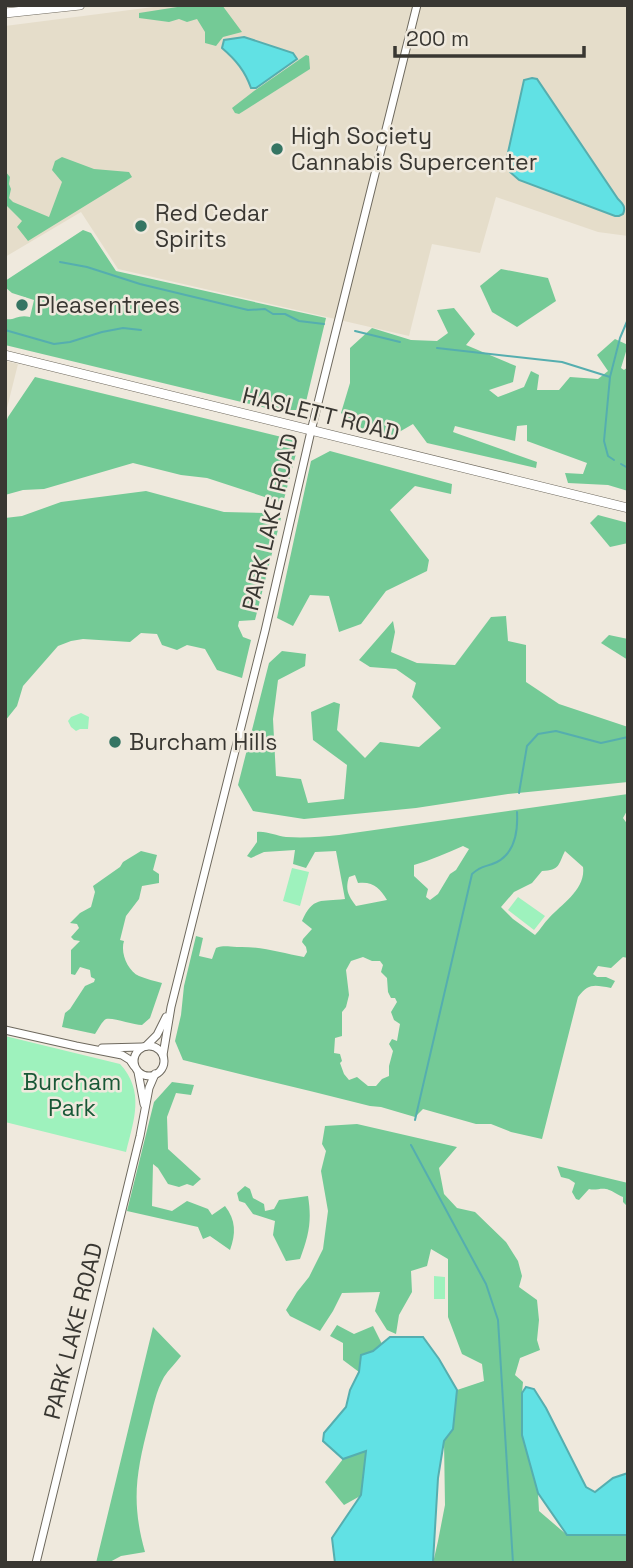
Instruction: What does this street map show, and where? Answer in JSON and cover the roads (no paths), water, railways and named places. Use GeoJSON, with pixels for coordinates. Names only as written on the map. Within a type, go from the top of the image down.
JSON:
{"type":"FeatureCollection","features":[{"type":"Feature","properties":{"kind":"main road"},"geometry":{"type":"LineString","coordinates":[[5,13],[80,5]]}},
{"type":"Feature","properties":{"kind":"main road","name":"HASLETT ROAD"},"geometry":{"type":"LineString","coordinates":[[5,355],[628,509]]}},
{"type":"Feature","properties":{"kind":"street","name":"PARK LAKE ROAD"},"geometry":{"type":"LineString","coordinates":[[163,1055],[171,1007],[417,5]]}},
{"type":"Feature","properties":{"kind":"street","name":"PARK LAKE ROAD"},"geometry":{"type":"LineString","coordinates":[[144,1046],[157,1035],[171,1007]]}},
{"type":"Feature","properties":{"kind":"street"},"geometry":{"type":"LineString","coordinates":[[5,1030],[126,1057],[144,1075],[155,1074],[163,1067],[163,1055],[156,1047],[93,1049]]}},
{"type":"Feature","properties":{"kind":"street"},"geometry":{"type":"LineString","coordinates":[[136,1068],[134,1056],[144,1046]]}},
{"type":"Feature","properties":{"kind":"street","name":"PARK LAKE ROAD"},"geometry":{"type":"LineString","coordinates":[[136,1068],[145,1108]]}},
{"type":"Feature","properties":{"kind":"street","name":"PARK LAKE ROAD"},"geometry":{"type":"LineString","coordinates":[[36,1563],[143,1127],[149,1088],[155,1074]]}},
{"type":"Feature","properties":{"kind":"water"},"geometry":{"type":"Polygon","coordinates":[[[244,37],[293,53],[297,59],[256,88],[251,88],[240,66],[222,48],[224,40],[244,37]]]}},
{"type":"Feature","properties":{"kind":"water"},"geometry":{"type":"Polygon","coordinates":[[[537,79],[623,204],[623,214],[615,216],[519,180],[510,172],[507,157],[524,80],[537,79]]]}},
{"type":"Feature","properties":{"kind":"water"},"geometry":{"type":"Polygon","coordinates":[[[390,1337],[423,1337],[457,1390],[453,1429],[444,1441],[438,1478],[433,1562],[335,1563],[332,1538],[361,1495],[366,1451],[343,1459],[323,1441],[324,1433],[346,1407],[350,1390],[359,1372],[361,1355],[373,1351],[390,1337]]]}},
{"type":"Feature","properties":{"kind":"water"},"geometry":{"type":"Polygon","coordinates":[[[526,1387],[534,1389],[546,1408],[586,1487],[595,1492],[613,1478],[628,1473],[628,1535],[567,1535],[538,1493],[522,1435],[522,1393],[526,1387]]]}},
{"type":"Feature","properties":{"kind":"waterway"},"geometry":{"type":"LineString","coordinates":[[60,262],[248,310],[265,309],[299,321],[324,324]]}},
{"type":"Feature","properties":{"kind":"waterway"},"geometry":{"type":"LineString","coordinates":[[614,460],[608,456],[604,441],[610,377],[628,319]]}},
{"type":"Feature","properties":{"kind":"waterway"},"geometry":{"type":"LineString","coordinates":[[5,330],[54,344],[123,328],[141,330]]}},
{"type":"Feature","properties":{"kind":"waterway"},"geometry":{"type":"LineString","coordinates":[[355,331],[400,342]]}},
{"type":"Feature","properties":{"kind":"waterway"},"geometry":{"type":"LineString","coordinates":[[437,348],[562,362],[610,377]]}},
{"type":"Feature","properties":{"kind":"waterway"},"geometry":{"type":"LineString","coordinates":[[621,464],[628,468]]}},
{"type":"Feature","properties":{"kind":"waterway"},"geometry":{"type":"LineString","coordinates":[[519,793],[527,746],[538,734],[556,731],[601,743],[628,737]]}},
{"type":"Feature","properties":{"kind":"waterway"},"geometry":{"type":"LineString","coordinates":[[415,1120],[472,874],[503,858],[512,847],[517,812]]}},
{"type":"Feature","properties":{"kind":"waterway"},"geometry":{"type":"LineString","coordinates":[[411,1145],[486,1284],[498,1320],[513,1563]]}},
{"type":"Feature","properties":{"kind":"place","name":"High Society Cannabis Supercenter"},"geometry":{"type":"Point","coordinates":[277,149]}},
{"type":"Feature","properties":{"kind":"place","name":"Red Cedar Spirits"},"geometry":{"type":"Point","coordinates":[141,226]}},
{"type":"Feature","properties":{"kind":"place","name":"Pleasentrees"},"geometry":{"type":"Point","coordinates":[22,305]}},
{"type":"Feature","properties":{"kind":"place","name":"Burcham Hills"},"geometry":{"type":"Point","coordinates":[115,742]}},
{"type":"Feature","properties":{"kind":"park label","name":"Burcham Park"},"geometry":{"type":"Point","coordinates":[72,1095]}}]}
